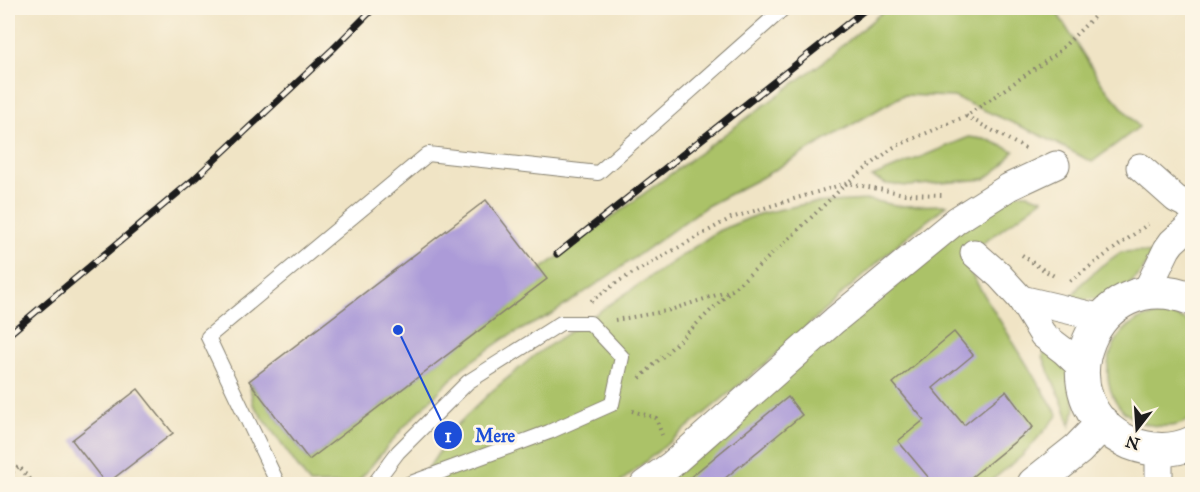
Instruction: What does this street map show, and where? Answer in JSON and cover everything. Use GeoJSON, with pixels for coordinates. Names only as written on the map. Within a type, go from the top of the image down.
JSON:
{"type":"FeatureCollection","features":[{"type":"Feature","properties":{"kind":"street"},"geometry":{"type":"LineString","coordinates":[[645,484],[671,465],[852,305],[957,220],[1009,187],[1056,165]]}},
{"type":"Feature","properties":{"kind":"street"},"geometry":{"type":"LineString","coordinates":[[1140,167],[1176,199],[1192,207]]}},
{"type":"Feature","properties":{"kind":"street"},"geometry":{"type":"LineString","coordinates":[[1145,294],[1167,249],[1192,224]]}},
{"type":"Feature","properties":{"kind":"street"},"geometry":{"type":"LineString","coordinates":[[974,253],[1021,299],[1042,335],[1065,351],[1082,368]]}},
{"type":"Feature","properties":{"kind":"street"},"geometry":{"type":"LineString","coordinates":[[1192,299],[1164,292],[1130,298],[1115,306],[1092,332],[1085,348],[1082,368],[1088,400],[1096,415],[1121,439],[1137,446],[1159,449],[1172,449],[1192,443]]}},
{"type":"Feature","properties":{"kind":"street"},"geometry":{"type":"LineString","coordinates":[[1021,299],[1102,318]]}},
{"type":"Feature","properties":{"kind":"street"},"geometry":{"type":"LineString","coordinates":[[1034,484],[1078,449],[1103,423]]}},
{"type":"Feature","properties":{"kind":"street"},"geometry":{"type":"LineString","coordinates":[[1159,449],[1159,484]]}},
{"type":"Feature","properties":{"kind":"lane"},"geometry":{"type":"LineString","coordinates":[[278,484],[208,337],[428,154],[598,173],[784,8]]}},
{"type":"Feature","properties":{"kind":"lane"},"geometry":{"type":"LineString","coordinates":[[374,484],[398,452],[468,382],[561,323],[590,323],[622,357],[612,404],[549,432],[408,484]]}},
{"type":"Feature","properties":{"kind":"path"},"geometry":{"type":"LineString","coordinates":[[671,465],[656,418],[612,404],[848,183],[894,147],[966,116],[1056,54],[1103,8]]}},
{"type":"Feature","properties":{"kind":"path"},"geometry":{"type":"LineString","coordinates":[[966,116],[1056,165]]}},
{"type":"Feature","properties":{"kind":"path"},"geometry":{"type":"LineString","coordinates":[[561,323],[619,281],[731,218],[848,183],[904,194],[996,195]]}},
{"type":"Feature","properties":{"kind":"path"},"geometry":{"type":"LineString","coordinates":[[1068,283],[1150,221]]}},
{"type":"Feature","properties":{"kind":"path"},"geometry":{"type":"LineString","coordinates":[[1020,253],[1039,267]]}},
{"type":"Feature","properties":{"kind":"path"},"geometry":{"type":"LineString","coordinates":[[590,323],[668,311],[732,290]]}},
{"type":"Feature","properties":{"kind":"path"},"geometry":{"type":"LineString","coordinates":[[8,476],[19,466],[33,484]]}},
{"type":"Feature","properties":{"kind":"green space"},"geometry":{"type":"Polygon","coordinates":[[[887,8],[1054,8],[1102,84],[1139,127],[1092,162],[1040,135],[954,97],[903,95],[759,179],[707,206],[552,314],[505,338],[462,368],[403,428],[356,484],[310,484],[253,404],[249,381],[309,460],[546,279],[540,270],[823,62],[887,8]]]}},
{"type":"Feature","properties":{"kind":"green space"},"geometry":{"type":"Polygon","coordinates":[[[969,137],[989,140],[1014,151],[1003,165],[985,179],[909,186],[886,184],[872,177],[969,137]]]}},
{"type":"Feature","properties":{"kind":"green space"},"geometry":{"type":"Polygon","coordinates":[[[1010,193],[1028,194],[1043,199],[962,259],[1058,415],[1022,456],[987,484],[660,484],[943,240],[1010,193]]]}},
{"type":"Feature","properties":{"kind":"green space"},"geometry":{"type":"Polygon","coordinates":[[[870,200],[900,206],[947,205],[900,242],[771,359],[618,484],[416,484],[457,425],[492,391],[535,355],[718,231],[759,214],[810,203],[870,200]]]}},
{"type":"Feature","properties":{"kind":"green space"},"geometry":{"type":"Polygon","coordinates":[[[1140,251],[1152,254],[1139,275],[1124,288],[1099,299],[1070,299],[1081,284],[1121,252],[1140,251]]]}},
{"type":"Feature","properties":{"kind":"green space"},"geometry":{"type":"Polygon","coordinates":[[[1156,315],[1173,315],[1192,323],[1192,418],[1176,425],[1157,426],[1138,421],[1124,411],[1114,398],[1109,381],[1108,364],[1113,347],[1123,332],[1138,320],[1156,315]]]}},
{"type":"Feature","properties":{"kind":"green space"},"geometry":{"type":"Polygon","coordinates":[[[1046,350],[1069,372],[1075,408],[1070,426],[1043,356],[1046,350]]]}},
{"type":"Feature","properties":{"kind":"building"},"geometry":{"type":"Polygon","coordinates":[[[486,200],[547,279],[309,460],[249,381],[486,200]]]}},
{"type":"Feature","properties":{"kind":"building"},"geometry":{"type":"Polygon","coordinates":[[[954,332],[973,355],[933,388],[964,425],[1006,391],[1033,427],[963,484],[934,484],[898,441],[924,420],[893,383],[954,332]]]}},
{"type":"Feature","properties":{"kind":"building"},"geometry":{"type":"Polygon","coordinates":[[[138,389],[173,433],[106,484],[72,440],[138,389]]]}},
{"type":"Feature","properties":{"kind":"building"},"geometry":{"type":"Polygon","coordinates":[[[788,397],[802,415],[718,484],[682,484],[788,397]]]}},
{"type":"Feature","properties":{"kind":"railway"},"geometry":{"type":"LineString","coordinates":[[8,335],[192,181],[374,8]]}},
{"type":"Feature","properties":{"kind":"railway"},"geometry":{"type":"LineString","coordinates":[[557,254],[867,8]]}},
{"type":"Feature","properties":{"kind":"place","name":"Mere"},"geometry":{"type":"Point","coordinates":[398,330]}}]}
